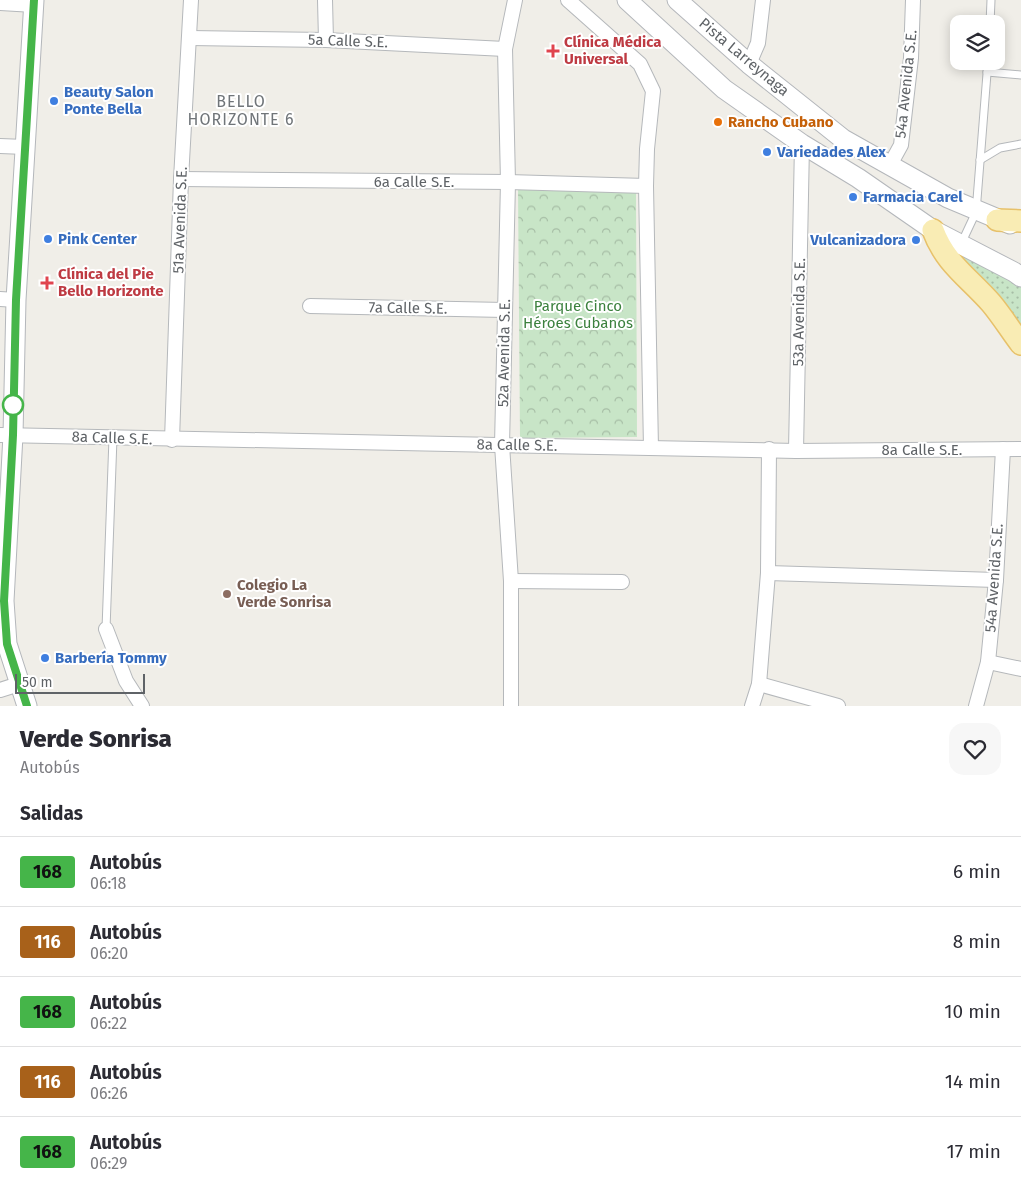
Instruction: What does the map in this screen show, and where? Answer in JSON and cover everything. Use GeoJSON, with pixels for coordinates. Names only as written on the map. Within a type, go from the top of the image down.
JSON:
{"type":"FeatureCollection","features":[{"type":"Feature","properties":{"kind":"main road"},"geometry":{"type":"LineString","coordinates":[[627,0],[724,89],[802,144],[858,178],[933,230],[1021,278]]}},
{"type":"Feature","properties":{"kind":"main road","name":"Pista Larreynaga"},"geometry":{"type":"LineString","coordinates":[[677,0],[750,64],[843,139],[976,212],[1021,227]]}},
{"type":"Feature","properties":{"kind":"main road"},"geometry":{"type":"LineString","coordinates":[[27,706],[7,644],[4,601],[8,299],[25,147],[34,2]]}},
{"type":"Feature","properties":{"kind":"main road"},"geometry":{"type":"LineString","coordinates":[[998,220],[1021,221]]}},
{"type":"Feature","properties":{"kind":"main road"},"geometry":{"type":"LineString","coordinates":[[933,230],[939,247],[947,259],[991,304],[1021,344]]}},
{"type":"Feature","properties":{"kind":"street","name":"51a Avenida S.E."},"geometry":{"type":"LineString","coordinates":[[172,440],[181,179],[191,0]]}},
{"type":"Feature","properties":{"kind":"street"},"geometry":{"type":"LineString","coordinates":[[325,0],[326,40]]}},
{"type":"Feature","properties":{"kind":"street","name":"52a Avenida S.E."},"geometry":{"type":"LineString","coordinates":[[511,706],[511,581],[502,445],[508,182],[505,49],[515,0]]}},
{"type":"Feature","properties":{"kind":"street"},"geometry":{"type":"LineString","coordinates":[[568,0],[640,64],[653,91],[647,149],[646,186],[650,448]]}},
{"type":"Feature","properties":{"kind":"street"},"geometry":{"type":"LineString","coordinates":[[750,64],[758,43],[763,0]]}},
{"type":"Feature","properties":{"kind":"street","name":"54a Avenida S.E."},"geometry":{"type":"LineString","coordinates":[[890,165],[901,145],[911,58],[913,0]]}},
{"type":"Feature","properties":{"kind":"street"},"geometry":{"type":"LineString","coordinates":[[0,3],[34,2]]}},
{"type":"Feature","properties":{"kind":"street","name":"5a Calle S.E."},"geometry":{"type":"LineString","coordinates":[[190,38],[326,40],[505,49]]}},
{"type":"Feature","properties":{"kind":"street","name":"53a Avenida S.E."},"geometry":{"type":"LineString","coordinates":[[796,450],[802,144]]}},
{"type":"Feature","properties":{"kind":"street"},"geometry":{"type":"LineString","coordinates":[[0,146],[25,147]]}},
{"type":"Feature","properties":{"kind":"street","name":"6a Calle S.E."},"geometry":{"type":"LineString","coordinates":[[181,179],[508,182],[646,186]]}},
{"type":"Feature","properties":{"kind":"street","name":"7a Calle S.E."},"geometry":{"type":"LineString","coordinates":[[310,306],[505,310]]}},
{"type":"Feature","properties":{"kind":"street","name":"8a Calle S.E."},"geometry":{"type":"LineString","coordinates":[[7,435],[172,440],[650,448],[796,450],[1021,449]]}},
{"type":"Feature","properties":{"kind":"street"},"geometry":{"type":"LineString","coordinates":[[752,706],[759,684],[768,573],[769,449]]}},
{"type":"Feature","properties":{"kind":"street","name":"54a Avenida S.E."},"geometry":{"type":"LineString","coordinates":[[976,706],[988,662],[996,580],[1002,449]]}},
{"type":"Feature","properties":{"kind":"street"},"geometry":{"type":"LineString","coordinates":[[768,573],[996,580]]}},
{"type":"Feature","properties":{"kind":"street"},"geometry":{"type":"LineString","coordinates":[[511,581],[622,582]]}},
{"type":"Feature","properties":{"kind":"street"},"geometry":{"type":"LineString","coordinates":[[106,629],[126,681],[142,706]]}},
{"type":"Feature","properties":{"kind":"street"},"geometry":{"type":"LineString","coordinates":[[988,662],[1021,669]]}},
{"type":"Feature","properties":{"kind":"street"},"geometry":{"type":"LineString","coordinates":[[0,690],[19,684]]}},
{"type":"Feature","properties":{"kind":"street"},"geometry":{"type":"LineString","coordinates":[[759,684],[838,706]]}},
{"type":"Feature","properties":{"kind":"lane"},"geometry":{"type":"LineString","coordinates":[[990,15],[991,0]]}},
{"type":"Feature","properties":{"kind":"lane"},"geometry":{"type":"LineString","coordinates":[[961,244],[976,212],[987,72],[1021,75]]}},
{"type":"Feature","properties":{"kind":"lane"},"geometry":{"type":"LineString","coordinates":[[980,160],[1000,148],[1021,144]]}},
{"type":"Feature","properties":{"kind":"lane"},"geometry":{"type":"LineString","coordinates":[[106,629],[113,438]]}},
{"type":"Feature","properties":{"kind":"green space","name":"Parque Cinco Héroes Cubanos"},"geometry":{"type":"Polygon","coordinates":[[[518,188],[636,192],[637,437],[520,438],[518,188]]]}},
{"type":"Feature","properties":{"kind":"green space"},"geometry":{"type":"Polygon","coordinates":[[[961,244],[1021,277],[1021,344],[947,259],[961,244]]]}},
{"type":"Feature","properties":{"kind":"bus line","name":"168"},"geometry":{"type":"LineString","coordinates":[[27,706],[7,644],[4,601],[13,435],[12,402],[16,300],[34,0]]}},
{"type":"Feature","properties":{"kind":"place","name":"Clínica Médica Universal"},"geometry":{"type":"Point","coordinates":[553,51]}},
{"type":"Feature","properties":{"kind":"place","name":"Beauty Salon Ponte Bella"},"geometry":{"type":"Point","coordinates":[54,101]}},
{"type":"Feature","properties":{"kind":"place","name":"Rancho Cubano"},"geometry":{"type":"Point","coordinates":[718,122]}},
{"type":"Feature","properties":{"kind":"place","name":"Variedades Alex"},"geometry":{"type":"Point","coordinates":[767,152]}},
{"type":"Feature","properties":{"kind":"place","name":"Farmacia Carel"},"geometry":{"type":"Point","coordinates":[853,197]}},
{"type":"Feature","properties":{"kind":"place","name":"Pink Center"},"geometry":{"type":"Point","coordinates":[48,239]}},
{"type":"Feature","properties":{"kind":"place","name":"Vulcanizadora"},"geometry":{"type":"Point","coordinates":[916,240]}},
{"type":"Feature","properties":{"kind":"place","name":"Clínica del Pie Bello Horizonte"},"geometry":{"type":"Point","coordinates":[47,283]}},
{"type":"Feature","properties":{"kind":"place","name":"Colegio La Verde Sonrisa"},"geometry":{"type":"Point","coordinates":[227,594]}},
{"type":"Feature","properties":{"kind":"place","name":"Barbería Tommy"},"geometry":{"type":"Point","coordinates":[45,658]}},
{"type":"Feature","properties":{"kind":"district","name":"BELLO HORIZONTE 6"},"geometry":{"type":"Point","coordinates":[241,110]}}]}
